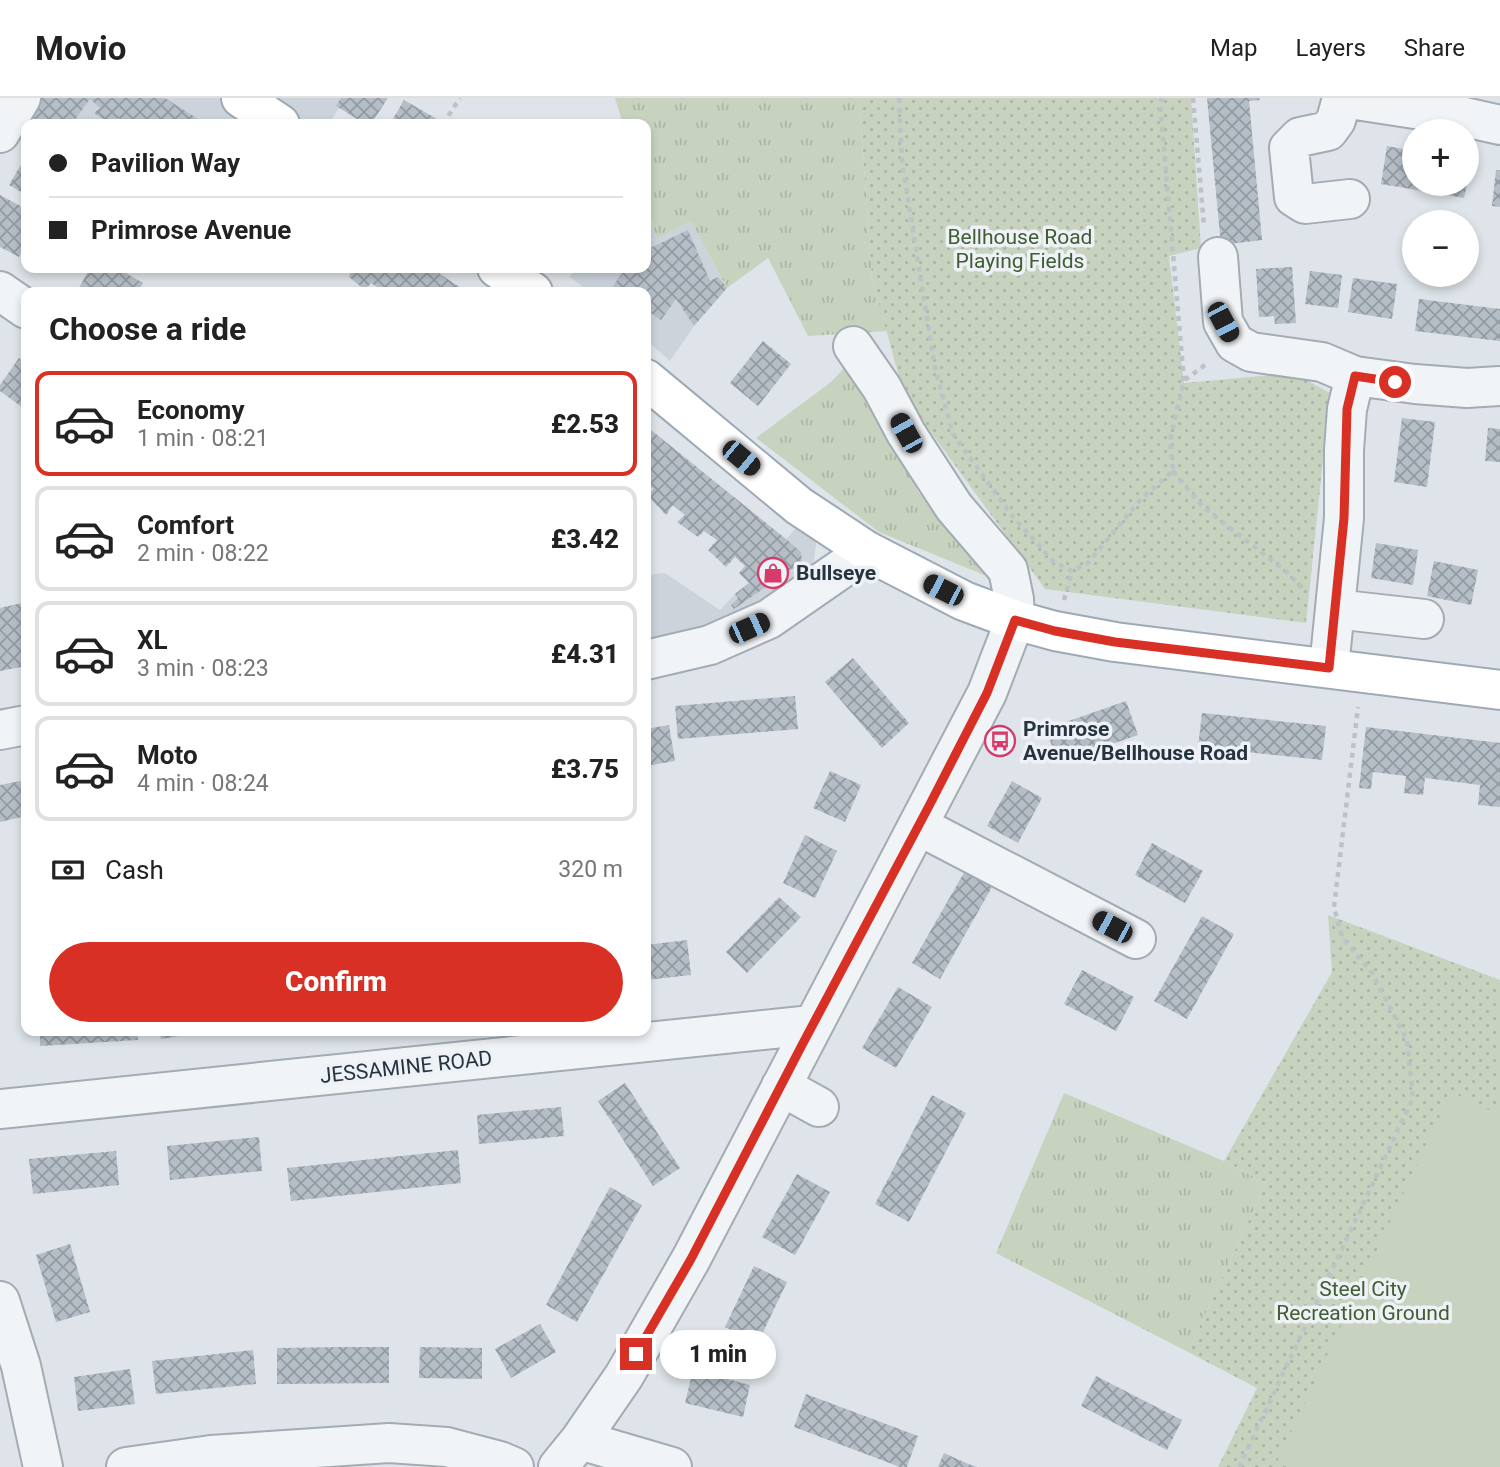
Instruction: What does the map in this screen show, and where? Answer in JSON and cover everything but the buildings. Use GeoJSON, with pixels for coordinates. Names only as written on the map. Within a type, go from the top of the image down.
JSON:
{"type":"FeatureCollection","features":[{"type":"Feature","properties":{"kind":"main road"},"geometry":{"type":"LineString","coordinates":[[241,98],[272,119]]}},
{"type":"Feature","properties":{"kind":"main road"},"geometry":{"type":"LineString","coordinates":[[504,273],[526,287]]}},
{"type":"Feature","properties":{"kind":"main road"},"geometry":{"type":"LineString","coordinates":[[651,383],[799,506],[867,551],[964,601],[1015,620],[1055,631],[1115,642],[1500,690]]}},
{"type":"Feature","properties":{"kind":"street"},"geometry":{"type":"LineString","coordinates":[[0,133],[21,98]]}},
{"type":"Feature","properties":{"kind":"street"},"geometry":{"type":"LineString","coordinates":[[1350,199],[1305,204],[1294,197],[1289,148],[1300,137],[1328,131],[1336,120],[1342,98],[1460,116],[1500,125]]}},
{"type":"Feature","properties":{"kind":"street"},"geometry":{"type":"LineString","coordinates":[[1218,257],[1223,322],[1235,343],[1251,352],[1322,362],[1355,376],[1467,388],[1500,386]]}},
{"type":"Feature","properties":{"kind":"street"},"geometry":{"type":"LineString","coordinates":[[0,290],[21,305]]}},
{"type":"Feature","properties":{"kind":"street"},"geometry":{"type":"LineString","coordinates":[[670,1467],[569,1454],[624,1376],[691,1259],[987,693],[1015,620],[1008,570],[954,508],[906,433],[882,388],[853,346]]}},
{"type":"Feature","properties":{"kind":"street"},"geometry":{"type":"LineString","coordinates":[[1346,670],[1335,616],[1344,518],[1347,409],[1355,376]]}},
{"type":"Feature","properties":{"kind":"street"},"geometry":{"type":"LineString","coordinates":[[651,659],[709,645],[769,619],[867,551]]}},
{"type":"Feature","properties":{"kind":"street"},"geometry":{"type":"LineString","coordinates":[[1335,616],[1424,619]]}},
{"type":"Feature","properties":{"kind":"street"},"geometry":{"type":"LineString","coordinates":[[0,730],[21,726]]}},
{"type":"Feature","properties":{"kind":"street"},"geometry":{"type":"LineString","coordinates":[[919,826],[1136,939]]}},
{"type":"Feature","properties":{"kind":"street","name":"JESSAMINE ROAD"},"geometry":{"type":"LineString","coordinates":[[0,1109],[813,1026]]}},
{"type":"Feature","properties":{"kind":"street"},"geometry":{"type":"LineString","coordinates":[[781,1086],[820,1107]]}},
{"type":"Feature","properties":{"kind":"street"},"geometry":{"type":"LineString","coordinates":[[0,1301],[21,1366],[43,1467]]}},
{"type":"Feature","properties":{"kind":"street"},"geometry":{"type":"LineString","coordinates":[[126,1467],[211,1455],[389,1443],[447,1447],[514,1467]]}},
{"type":"Feature","properties":{"kind":"path"},"geometry":{"type":"LineString","coordinates":[[446,119],[460,98]]}},
{"type":"Feature","properties":{"kind":"path"},"geometry":{"type":"LineString","coordinates":[[898,98],[902,162],[935,368],[953,434],[1013,517],[1054,562],[1072,571],[1088,563],[1141,499],[1173,471]]}},
{"type":"Feature","properties":{"kind":"path"},"geometry":{"type":"LineString","coordinates":[[1162,98],[1160,103],[1184,380],[1170,440],[1173,471],[1202,506],[1289,574],[1335,616]]}},
{"type":"Feature","properties":{"kind":"path"},"geometry":{"type":"LineString","coordinates":[[1193,98],[1207,252],[1218,257]]}},
{"type":"Feature","properties":{"kind":"path"},"geometry":{"type":"LineString","coordinates":[[1239,1467],[1413,1098],[1407,1040],[1372,973],[1342,937],[1334,907],[1346,670]]}},
{"type":"Feature","properties":{"kind":"shaded area"},"geometry":{"type":"Polygon","coordinates":[[[0,98],[246,98],[232,119],[21,119],[21,137],[0,124],[0,98]]]}},
{"type":"Feature","properties":{"kind":"shaded area"},"geometry":{"type":"Polygon","coordinates":[[[270,98],[345,98],[332,119],[299,119],[270,98]]]}},
{"type":"Feature","properties":{"kind":"shaded area"},"geometry":{"type":"Polygon","coordinates":[[[651,221],[657,239],[691,221],[727,288],[694,326],[670,361],[651,344],[651,287],[583,287],[569,276],[574,273],[651,273],[651,221]]]}},
{"type":"Feature","properties":{"kind":"shaded area"},"geometry":{"type":"Polygon","coordinates":[[[801,522],[817,537],[813,566],[764,605],[651,642],[651,574],[665,573],[720,610],[749,583],[801,522]]]}},
{"type":"Feature","properties":{"kind":"green space"},"geometry":{"type":"Polygon","coordinates":[[[615,98],[859,98],[872,278],[887,331],[808,336],[768,258],[727,288],[691,221],[657,239],[651,219],[651,119],[621,119],[615,98]]]}},
{"type":"Feature","properties":{"kind":"green space","name":"Bellhouse Road Playing Fields"},"geometry":{"type":"Polygon","coordinates":[[[859,98],[1191,98],[1201,248],[1169,256],[1184,383],[1293,373],[1330,393],[1306,623],[1045,589],[904,395],[872,278],[859,98]]]}},
{"type":"Feature","properties":{"kind":"green space"},"geometry":{"type":"Polygon","coordinates":[[[849,363],[919,493],[990,564],[984,575],[879,532],[756,438],[831,382],[849,363]]]}},
{"type":"Feature","properties":{"kind":"green space","name":"Steel City Recreation Ground"},"geometry":{"type":"Polygon","coordinates":[[[1328,915],[1500,980],[1500,1467],[1218,1467],[1257,1388],[1188,1352],[1266,1183],[1224,1161],[1332,972],[1328,915]]]}},
{"type":"Feature","properties":{"kind":"green space"},"geometry":{"type":"Polygon","coordinates":[[[1451,1092],[1500,1115],[1500,1467],[1287,1467],[1277,1462],[1451,1092]]]}},
{"type":"Feature","properties":{"kind":"green space"},"geometry":{"type":"Polygon","coordinates":[[[1064,1093],[1224,1161],[1266,1183],[1188,1352],[996,1253],[1064,1093]]]}},
{"type":"Feature","properties":{"kind":"place","name":"Bullseye"},"geometry":{"type":"Point","coordinates":[773,573]}},
{"type":"Feature","properties":{"kind":"place","name":"Primrose Avenue/Bellhouse Road"},"geometry":{"type":"Point","coordinates":[1000,741]}},
{"type":"Feature","properties":{"kind":"route"},"geometry":{"type":"LineString","coordinates":[[636,1354],[691,1259],[929,806],[987,693],[1015,620],[1055,631],[1115,642],[1329,668],[1344,518],[1347,409],[1355,376],[1395,382]]}}]}
